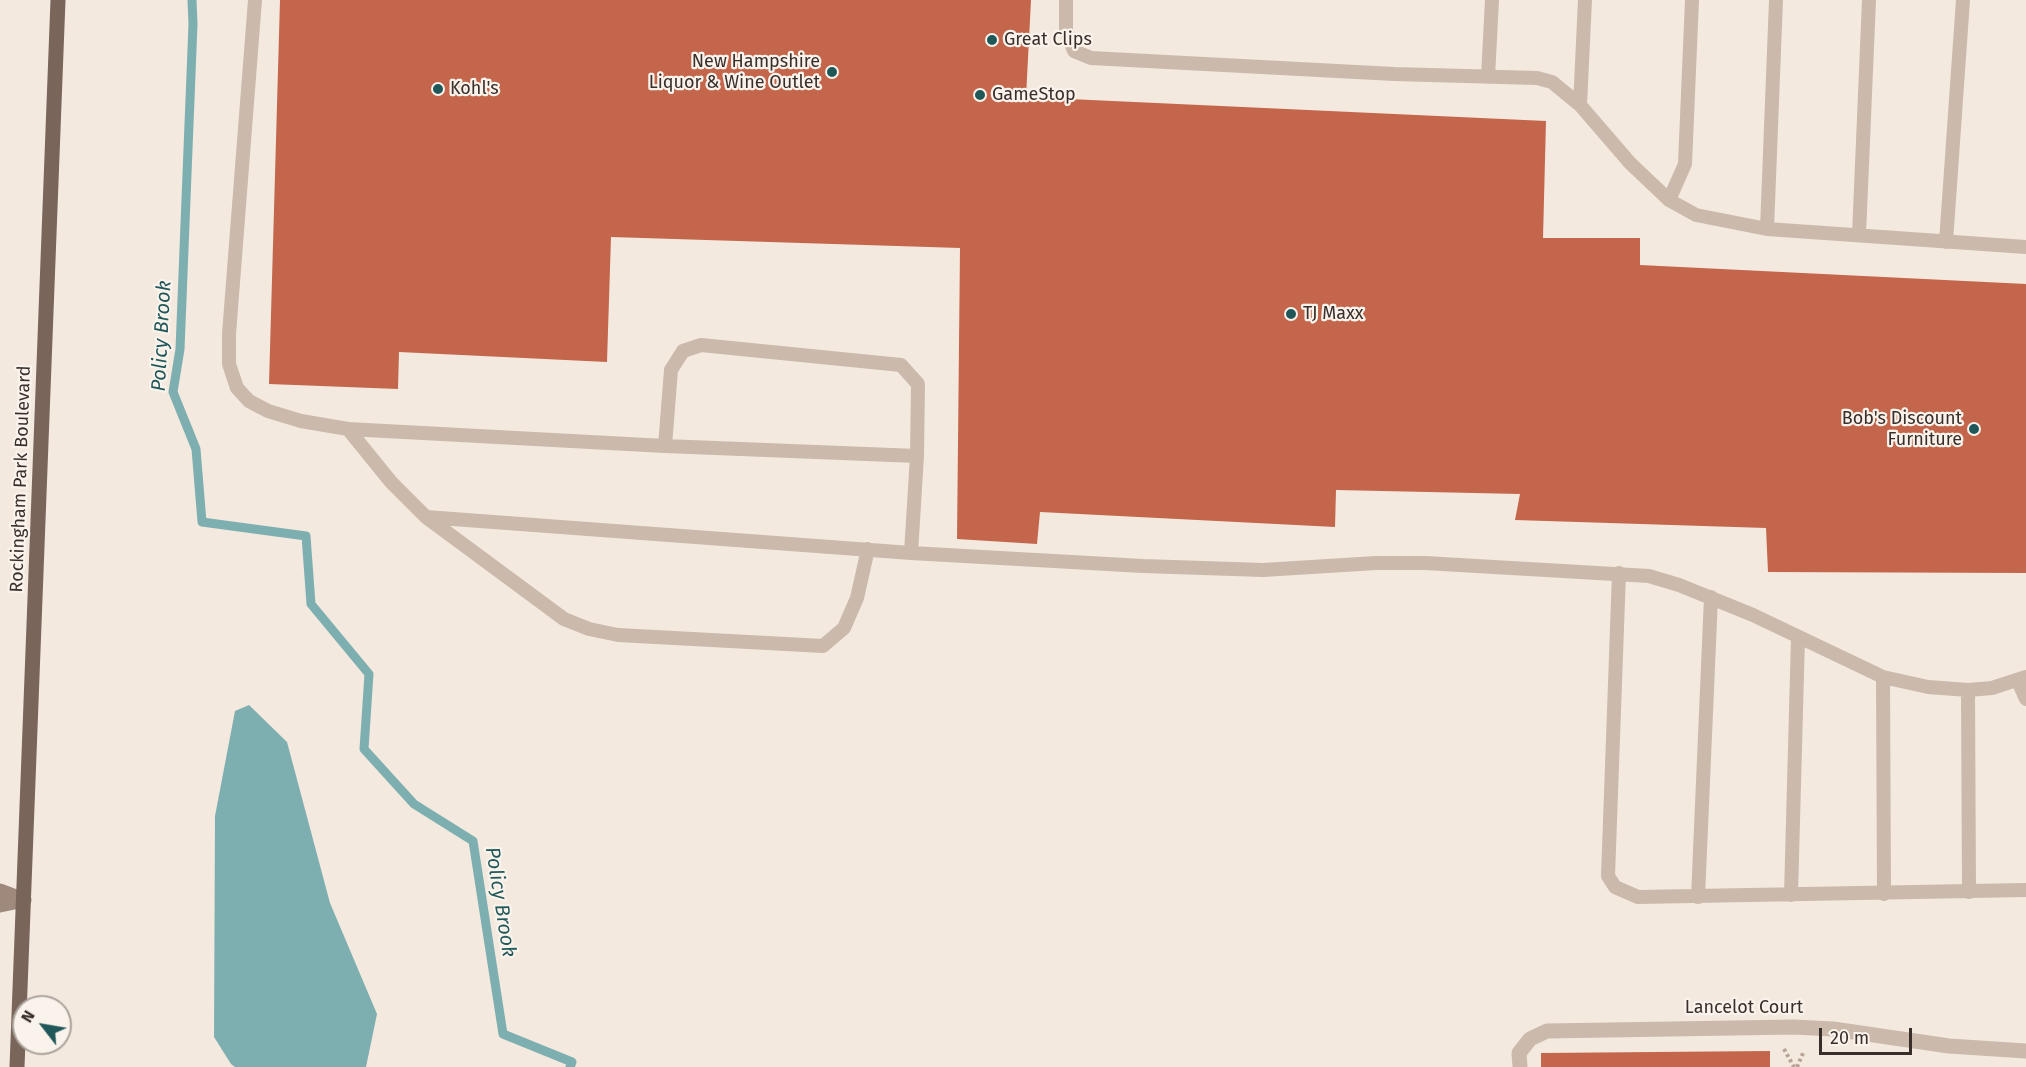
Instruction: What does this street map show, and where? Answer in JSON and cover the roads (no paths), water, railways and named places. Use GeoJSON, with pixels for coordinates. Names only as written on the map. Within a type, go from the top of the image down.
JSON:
{"type":"FeatureCollection","features":[{"type":"Feature","properties":{"kind":"main road","name":"Rockingham Park Boulevard"},"geometry":{"type":"LineString","coordinates":[[17,1067],[58,0]]}},
{"type":"Feature","properties":{"kind":"main road"},"geometry":{"type":"LineString","coordinates":[[0,891],[24,900]]}},
{"type":"Feature","properties":{"kind":"main road"},"geometry":{"type":"LineString","coordinates":[[0,905],[24,900]]}},
{"type":"Feature","properties":{"kind":"street","name":"Lancelot Court"},"geometry":{"type":"LineString","coordinates":[[1520,1067],[1519,1053],[1530,1039],[1547,1031],[1794,1027],[1833,1029],[1949,1046],[2026,1051]]}},
{"type":"Feature","properties":{"kind":"lane"},"geometry":{"type":"LineString","coordinates":[[255,0],[229,334],[229,364],[237,388],[249,401],[268,411],[301,421],[348,429],[665,446],[917,456]]}},
{"type":"Feature","properties":{"kind":"lane"},"geometry":{"type":"LineString","coordinates":[[1065,0],[1066,31],[1074,51],[1091,58],[1537,78],[1552,82],[1580,105],[1630,163],[1669,200],[1696,215],[1767,229],[2026,247]]}},
{"type":"Feature","properties":{"kind":"lane"},"geometry":{"type":"LineString","coordinates":[[1488,77],[1491,0]]}},
{"type":"Feature","properties":{"kind":"lane"},"geometry":{"type":"LineString","coordinates":[[1580,105],[1585,0]]}},
{"type":"Feature","properties":{"kind":"lane"},"geometry":{"type":"LineString","coordinates":[[1669,200],[1685,164],[1692,0]]}},
{"type":"Feature","properties":{"kind":"lane"},"geometry":{"type":"LineString","coordinates":[[1767,229],[1776,0]]}},
{"type":"Feature","properties":{"kind":"lane"},"geometry":{"type":"LineString","coordinates":[[1858,235],[1869,0]]}},
{"type":"Feature","properties":{"kind":"lane"},"geometry":{"type":"LineString","coordinates":[[1946,242],[1963,0]]}},
{"type":"Feature","properties":{"kind":"lane"},"geometry":{"type":"LineString","coordinates":[[665,446],[671,370],[683,351],[701,345],[901,365],[918,384],[917,456],[911,553]]}},
{"type":"Feature","properties":{"kind":"lane"},"geometry":{"type":"LineString","coordinates":[[348,429],[391,482],[426,517],[564,619],[589,629],[618,636],[823,646],[844,628],[857,598],[868,549]]}},
{"type":"Feature","properties":{"kind":"lane"},"geometry":{"type":"LineString","coordinates":[[426,517],[911,553],[1263,570],[1376,563],[1425,563],[1649,576],[1711,597],[1883,677],[1928,687],[1968,690],[1992,688],[2022,679],[2026,699]]}},
{"type":"Feature","properties":{"kind":"lane"},"geometry":{"type":"LineString","coordinates":[[1619,573],[1608,876],[1615,887],[1638,897],[2026,890]]}},
{"type":"Feature","properties":{"kind":"lane"},"geometry":{"type":"LineString","coordinates":[[1698,897],[1711,597]]}},
{"type":"Feature","properties":{"kind":"lane"},"geometry":{"type":"LineString","coordinates":[[1791,896],[1798,637]]}},
{"type":"Feature","properties":{"kind":"lane"},"geometry":{"type":"LineString","coordinates":[[1883,677],[1884,894]]}},
{"type":"Feature","properties":{"kind":"lane"},"geometry":{"type":"LineString","coordinates":[[1968,690],[1969,892]]}},
{"type":"Feature","properties":{"kind":"water"},"geometry":{"type":"Polygon","coordinates":[[[249,705],[287,742],[330,903],[377,1014],[366,1067],[235,1067],[214,1037],[215,816],[235,711],[249,705]]]}},
{"type":"Feature","properties":{"kind":"waterway","name":"Policy Brook"},"geometry":{"type":"LineString","coordinates":[[192,0],[193,24],[180,349],[173,392],[196,449],[202,522],[306,536],[311,604],[369,674],[364,749],[414,804],[473,841],[503,1034],[572,1062],[570,1067]]}},
{"type":"Feature","properties":{"kind":"place","name":"Great Clips"},"geometry":{"type":"Point","coordinates":[992,40]}},
{"type":"Feature","properties":{"kind":"place","name":"New Hampshire Liquor & Wine Outlet"},"geometry":{"type":"Point","coordinates":[832,72]}},
{"type":"Feature","properties":{"kind":"place","name":"Kohl's"},"geometry":{"type":"Point","coordinates":[438,89]}},
{"type":"Feature","properties":{"kind":"place","name":"GameStop"},"geometry":{"type":"Point","coordinates":[980,95]}},
{"type":"Feature","properties":{"kind":"place","name":"TJ Maxx"},"geometry":{"type":"Point","coordinates":[1291,314]}},
{"type":"Feature","properties":{"kind":"place","name":"Bob's Discount Furniture"},"geometry":{"type":"Point","coordinates":[1974,429]}}]}
